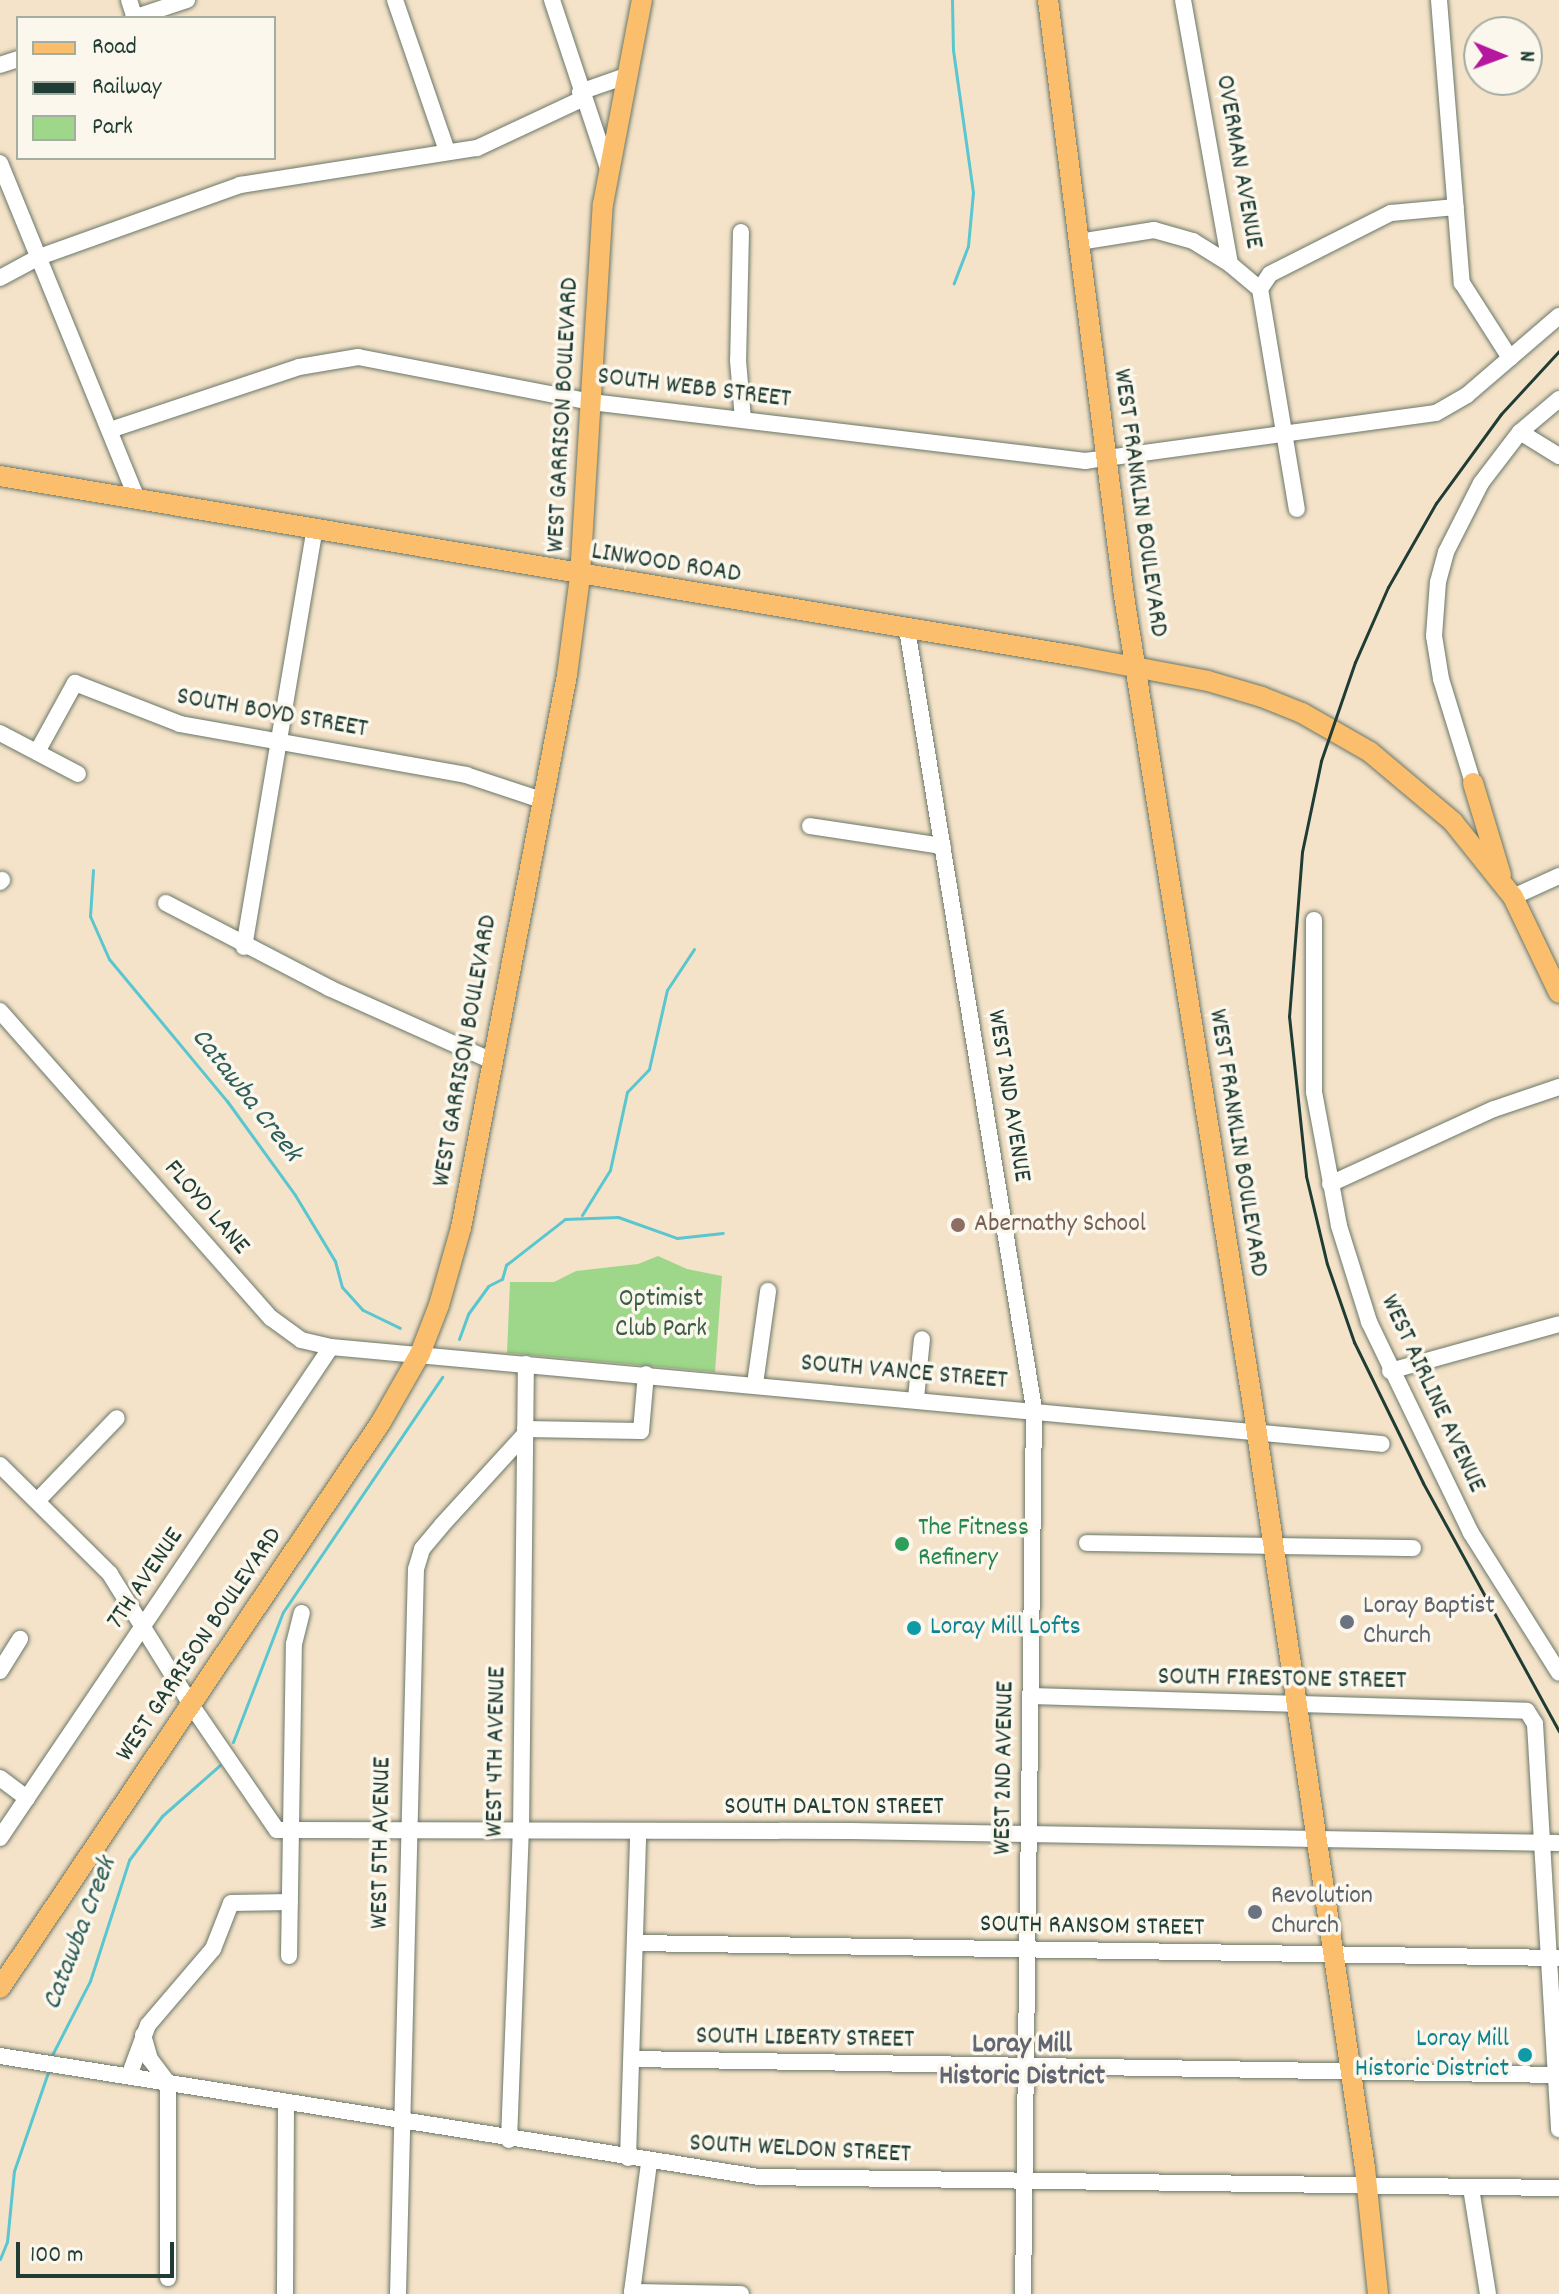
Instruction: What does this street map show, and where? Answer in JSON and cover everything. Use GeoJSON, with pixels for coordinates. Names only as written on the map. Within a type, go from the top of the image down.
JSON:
{"type":"FeatureCollection","features":[{"type":"Feature","properties":{"kind":"main road","name":"WEST GARRISON BOULEVARD"},"geometry":{"type":"LineString","coordinates":[[0,1988],[381,1422],[420,1354],[453,1263],[567,675],[580,576],[608,168],[642,0]]}},
{"type":"Feature","properties":{"kind":"main road","name":"WEST FRANKLIN BOULEVARD"},"geometry":{"type":"LineString","coordinates":[[1048,0],[1136,667],[1257,1431],[1367,2187],[1378,2294]]}},
{"type":"Feature","properties":{"kind":"main road","name":"LINWOOD ROAD"},"geometry":{"type":"LineString","coordinates":[[0,476],[1208,681],[1285,705],[1370,752],[1446,815],[1509,892]]}},
{"type":"Feature","properties":{"kind":"main road"},"geometry":{"type":"LineString","coordinates":[[1473,783],[1509,892],[1545,955],[1559,993]]}},
{"type":"Feature","properties":{"kind":"main road"},"geometry":{"type":"LineString","coordinates":[[1446,815],[1466,806],[1473,783]]}},
{"type":"Feature","properties":{"kind":"main road"},"geometry":{"type":"LineString","coordinates":[[1465,835],[1479,816],[1480,803]]}},
{"type":"Feature","properties":{"kind":"street"},"geometry":{"type":"LineString","coordinates":[[140,16],[187,0]]}},
{"type":"Feature","properties":{"kind":"street"},"geometry":{"type":"LineString","coordinates":[[395,0],[447,151]]}},
{"type":"Feature","properties":{"kind":"street"},"geometry":{"type":"LineString","coordinates":[[552,0],[581,95],[608,168]]}},
{"type":"Feature","properties":{"kind":"street","name":"OVERMAN AVENUE"},"geometry":{"type":"LineString","coordinates":[[1183,0],[1230,264],[1260,289]]}},
{"type":"Feature","properties":{"kind":"street"},"geometry":{"type":"LineString","coordinates":[[1439,0],[1462,283],[1510,358]]}},
{"type":"Feature","properties":{"kind":"street"},"geometry":{"type":"LineString","coordinates":[[0,278],[39,257],[261,179],[501,141],[581,95],[626,76]]}},
{"type":"Feature","properties":{"kind":"street"},"geometry":{"type":"LineString","coordinates":[[0,163],[137,498]]}},
{"type":"Feature","properties":{"kind":"street"},"geometry":{"type":"LineString","coordinates":[[1297,509],[1260,289],[1270,274],[1391,213],[1456,207]]}},
{"type":"Feature","properties":{"kind":"street"},"geometry":{"type":"LineString","coordinates":[[1079,242],[1154,230],[1193,241],[1230,264]]}},
{"type":"Feature","properties":{"kind":"street"},"geometry":{"type":"LineString","coordinates":[[741,232],[738,360],[743,419]]}},
{"type":"Feature","properties":{"kind":"street","name":"SOUTH WEBB STREET"},"geometry":{"type":"LineString","coordinates":[[110,430],[299,367],[358,357],[591,402],[1077,461],[1107,459],[1436,413],[1467,395],[1559,316]]}},
{"type":"Feature","properties":{"kind":"street"},"geometry":{"type":"LineString","coordinates":[[1473,783],[1441,679],[1434,611],[1446,552],[1464,512],[1520,432],[1559,399]]}},
{"type":"Feature","properties":{"kind":"street"},"geometry":{"type":"LineString","coordinates":[[1520,432],[1559,456]]}},
{"type":"Feature","properties":{"kind":"street"},"geometry":{"type":"LineString","coordinates":[[244,947],[314,531]]}},
{"type":"Feature","properties":{"kind":"street","name":"WEST 2ND AVENUE"},"geometry":{"type":"LineString","coordinates":[[907,629],[1034,1409],[1023,2294]]}},
{"type":"Feature","properties":{"kind":"street","name":"SOUTH BOYD STREET"},"geometry":{"type":"LineString","coordinates":[[37,752],[75,683],[172,722],[466,775],[541,800]]}},
{"type":"Feature","properties":{"kind":"street"},"geometry":{"type":"LineString","coordinates":[[0,733],[78,774]]}},
{"type":"Feature","properties":{"kind":"street"},"geometry":{"type":"LineString","coordinates":[[810,826],[942,846]]}},
{"type":"Feature","properties":{"kind":"street"},"geometry":{"type":"LineString","coordinates":[[1509,892],[1559,876]]}},
{"type":"Feature","properties":{"kind":"street"},"geometry":{"type":"LineString","coordinates":[[166,903],[244,947],[492,1061]]}},
{"type":"Feature","properties":{"kind":"street","name":"WEST AIRLINE AVENUE"},"geometry":{"type":"LineString","coordinates":[[1314,920],[1313,1071],[1330,1184],[1369,1322],[1390,1371],[1471,1533],[1559,1673]]}},
{"type":"Feature","properties":{"kind":"street","name":"FLOYD LANE"},"geometry":{"type":"LineString","coordinates":[[0,1011],[271,1318],[301,1340],[331,1347],[420,1354]]}},
{"type":"Feature","properties":{"kind":"street"},"geometry":{"type":"LineString","coordinates":[[1330,1184],[1494,1109],[1559,1087]]}},
{"type":"Feature","properties":{"kind":"street"},"geometry":{"type":"LineString","coordinates":[[755,1384],[768,1291]]}},
{"type":"Feature","properties":{"kind":"street"},"geometry":{"type":"LineString","coordinates":[[1390,1371],[1559,1324]]}},
{"type":"Feature","properties":{"kind":"street"},"geometry":{"type":"LineString","coordinates":[[916,1398],[922,1339]]}},
{"type":"Feature","properties":{"kind":"street","name":"7TH AVENUE"},"geometry":{"type":"LineString","coordinates":[[0,1838],[331,1347]]}},
{"type":"Feature","properties":{"kind":"street","name":"SOUTH VANCE STREET"},"geometry":{"type":"LineString","coordinates":[[420,1354],[1034,1409],[1382,1444]]}},
{"type":"Feature","properties":{"kind":"street","name":"WEST 4TH AVENUE"},"geometry":{"type":"LineString","coordinates":[[509,2140],[521,1833],[526,1364]]}},
{"type":"Feature","properties":{"kind":"street"},"geometry":{"type":"LineString","coordinates":[[525,1431],[643,1430],[646,1374]]}},
{"type":"Feature","properties":{"kind":"street"},"geometry":{"type":"LineString","coordinates":[[39,1499],[117,1418]]}},
{"type":"Feature","properties":{"kind":"street","name":"WEST 5TH AVENUE"},"geometry":{"type":"LineString","coordinates":[[398,2294],[406,1830],[419,1559],[442,1525],[525,1431]]}},
{"type":"Feature","properties":{"kind":"street"},"geometry":{"type":"LineString","coordinates":[[0,1465],[39,1499],[110,1574],[269,1824],[291,1830]]}},
{"type":"Feature","properties":{"kind":"street"},"geometry":{"type":"LineString","coordinates":[[1087,1543],[1274,1550],[1413,1548]]}},
{"type":"Feature","properties":{"kind":"street"},"geometry":{"type":"LineString","coordinates":[[289,1956],[294,1644],[302,1613]]}},
{"type":"Feature","properties":{"kind":"street"},"geometry":{"type":"LineString","coordinates":[[0,1671],[20,1639]]}},
{"type":"Feature","properties":{"kind":"street","name":"SOUTH FIRESTONE STREET"},"geometry":{"type":"LineString","coordinates":[[1031,1696],[1520,1709],[1530,1714],[1551,1843]]}},
{"type":"Feature","properties":{"kind":"street"},"geometry":{"type":"LineString","coordinates":[[0,1778],[27,1798]]}},
{"type":"Feature","properties":{"kind":"street","name":"SOUTH DALTON STREET"},"geometry":{"type":"LineString","coordinates":[[291,1830],[1028,1833],[1316,1842],[1551,1843]]}},
{"type":"Feature","properties":{"kind":"street"},"geometry":{"type":"LineString","coordinates":[[628,2158],[638,1832]]}},
{"type":"Feature","properties":{"kind":"street"},"geometry":{"type":"LineString","coordinates":[[1551,1843],[1559,2129]]}},
{"type":"Feature","properties":{"kind":"street"},"geometry":{"type":"LineString","coordinates":[[129,2076],[143,2034],[213,1949],[231,1903],[290,1902]]}},
{"type":"Feature","properties":{"kind":"street","name":"SOUTH RANSOM STREET"},"geometry":{"type":"LineString","coordinates":[[635,1943],[1553,1958]]}},
{"type":"Feature","properties":{"kind":"street"},"geometry":{"type":"LineString","coordinates":[[143,2034],[150,2059],[168,2083],[168,2278]]}},
{"type":"Feature","properties":{"kind":"street","name":"SOUTH WELDON STREET"},"geometry":{"type":"LineString","coordinates":[[0,2056],[649,2163],[759,2177],[1559,2188]]}},
{"type":"Feature","properties":{"kind":"street","name":"SOUTH LIBERTY STREET"},"geometry":{"type":"LineString","coordinates":[[632,2059],[1556,2075]]}},
{"type":"Feature","properties":{"kind":"street"},"geometry":{"type":"LineString","coordinates":[[285,2294],[286,2103]]}},
{"type":"Feature","properties":{"kind":"street"},"geometry":{"type":"LineString","coordinates":[[649,2163],[632,2292],[741,2294]]}},
{"type":"Feature","properties":{"kind":"street"},"geometry":{"type":"LineString","coordinates":[[1471,2188],[1488,2294]]}},
{"type":"Feature","properties":{"kind":"green space","name":"Optimist Club Park"},"geometry":{"type":"Polygon","coordinates":[[[658,1256],[687,1269],[722,1276],[715,1372],[507,1353],[510,1282],[554,1282],[576,1271],[638,1264],[658,1256]]]}},
{"type":"Feature","properties":{"kind":"waterway"},"geometry":{"type":"LineString","coordinates":[[952,0],[953,50],[973,192],[968,246],[954,283]]}},
{"type":"Feature","properties":{"kind":"waterway","name":"Catawba Creek"},"geometry":{"type":"LineString","coordinates":[[93,870],[90,916],[109,959],[227,1101],[295,1195],[335,1261],[342,1287],[363,1310],[400,1328]]}},
{"type":"Feature","properties":{"kind":"waterway"},"geometry":{"type":"LineString","coordinates":[[582,1215],[610,1170],[627,1092],[649,1069],[667,990],[694,949]]}},
{"type":"Feature","properties":{"kind":"waterway"},"geometry":{"type":"LineString","coordinates":[[459,1339],[468,1314],[488,1286],[502,1279],[506,1265],[565,1219],[618,1217],[677,1238],[723,1233]]}},
{"type":"Feature","properties":{"kind":"waterway","name":"Catawba Creek"},"geometry":{"type":"LineString","coordinates":[[233,1742],[283,1612],[442,1377]]}},
{"type":"Feature","properties":{"kind":"waterway","name":"Catawba Creek"},"geometry":{"type":"LineString","coordinates":[[52,2055],[90,1981],[129,1860],[162,1816],[220,1765]]}},
{"type":"Feature","properties":{"kind":"waterway","name":"Catawba Creek"},"geometry":{"type":"LineString","coordinates":[[0,2259],[7,2242],[14,2171],[48,2072]]}},
{"type":"Feature","properties":{"kind":"railway"},"geometry":{"type":"LineString","coordinates":[[1559,351],[1501,414],[1436,503],[1388,587],[1355,662],[1321,761],[1302,852],[1289,1016],[1306,1176],[1327,1264],[1354,1342],[1423,1483],[1559,1731]]}},
{"type":"Feature","properties":{"kind":"place","name":"Abernathy School"},"geometry":{"type":"Point","coordinates":[958,1225]}},
{"type":"Feature","properties":{"kind":"place","name":"The Fitness Refinery"},"geometry":{"type":"Point","coordinates":[902,1544]}},
{"type":"Feature","properties":{"kind":"place","name":"Loray Baptist Church"},"geometry":{"type":"Point","coordinates":[1347,1622]}},
{"type":"Feature","properties":{"kind":"place","name":"Loray Mill Lofts"},"geometry":{"type":"Point","coordinates":[914,1628]}},
{"type":"Feature","properties":{"kind":"place","name":"Revolution Church"},"geometry":{"type":"Point","coordinates":[1255,1912]}},
{"type":"Feature","properties":{"kind":"place","name":"Loray Mill Historic District"},"geometry":{"type":"Point","coordinates":[1525,2055]}},
{"type":"Feature","properties":{"kind":"district","name":"Loray Mill Historic District"},"geometry":{"type":"Point","coordinates":[1022,2062]}}]}
